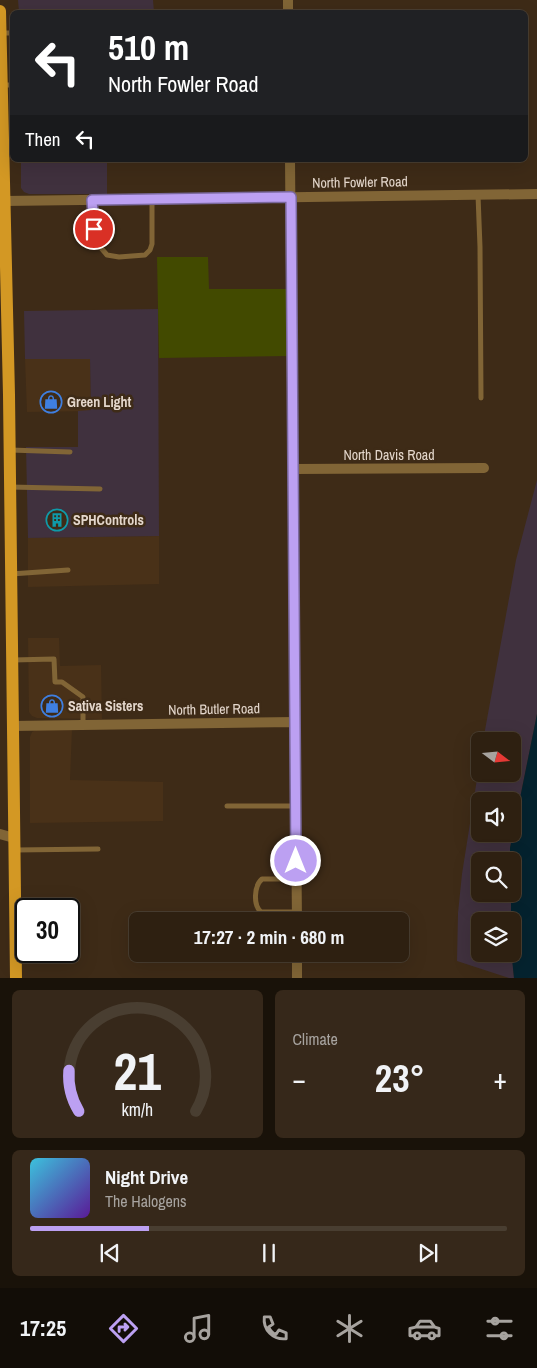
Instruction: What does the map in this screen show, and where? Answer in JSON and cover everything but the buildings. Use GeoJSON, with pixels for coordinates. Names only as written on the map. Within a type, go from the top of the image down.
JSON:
{"type":"FeatureCollection","features":[{"type":"Feature","properties":{"kind":"main road"},"geometry":{"type":"LineString","coordinates":[[0,11],[0,32],[7,85],[4,200],[10,450],[16,978]]}},
{"type":"Feature","properties":{"kind":"street"},"geometry":{"type":"LineString","coordinates":[[290,162],[294,469],[296,912]]}},
{"type":"Feature","properties":{"kind":"street","name":"North Fowler Road"},"geometry":{"type":"LineString","coordinates":[[4,200],[537,194]]}},
{"type":"Feature","properties":{"kind":"street","name":"North Davis Road"},"geometry":{"type":"LineString","coordinates":[[294,469],[484,468]]}},
{"type":"Feature","properties":{"kind":"street","name":"North Butler Road"},"geometry":{"type":"LineString","coordinates":[[12,726],[295,722]]}},
{"type":"Feature","properties":{"kind":"street"},"geometry":{"type":"LineString","coordinates":[[0,834],[14,844]]}},
{"type":"Feature","properties":{"kind":"street"},"geometry":{"type":"LineString","coordinates":[[297,962],[297,978]]}},
{"type":"Feature","properties":{"kind":"lane"},"geometry":{"type":"LineString","coordinates":[[478,195],[480,398]]}},
{"type":"Feature","properties":{"kind":"lane"},"geometry":{"type":"LineString","coordinates":[[92,200],[95,241],[107,255],[119,257],[145,255],[150,250],[152,244],[152,199]]}},
{"type":"Feature","properties":{"kind":"lane"},"geometry":{"type":"LineString","coordinates":[[10,450],[70,452]]}},
{"type":"Feature","properties":{"kind":"lane"},"geometry":{"type":"LineString","coordinates":[[10,487],[100,489]]}},
{"type":"Feature","properties":{"kind":"lane"},"geometry":{"type":"LineString","coordinates":[[11,574],[68,570]]}},
{"type":"Feature","properties":{"kind":"lane"},"geometry":{"type":"LineString","coordinates":[[11,660],[54,659],[54,682],[62,682],[83,697],[83,725]]}},
{"type":"Feature","properties":{"kind":"lane"},"geometry":{"type":"LineString","coordinates":[[227,806],[296,806]]}},
{"type":"Feature","properties":{"kind":"lane"},"geometry":{"type":"LineString","coordinates":[[14,844],[98,849]]}},
{"type":"Feature","properties":{"kind":"lane"},"geometry":{"type":"LineString","coordinates":[[261,912],[258,911],[256,905],[256,886],[259,881],[296,879]]}},
{"type":"Feature","properties":{"kind":"shaded area"},"geometry":{"type":"Polygon","coordinates":[[[18,0],[153,0],[154,10],[19,10],[18,0]]]}},
{"type":"Feature","properties":{"kind":"shaded area"},"geometry":{"type":"Polygon","coordinates":[[[21,162],[107,162],[107,194],[29,194],[21,188],[21,162]]]}},
{"type":"Feature","properties":{"kind":"shaded area"},"geometry":{"type":"Polygon","coordinates":[[[158,309],[159,536],[28,538],[26,447],[78,447],[78,411],[91,410],[90,359],[25,359],[24,311],[158,309]]]}},
{"type":"Feature","properties":{"kind":"shaded area"},"geometry":{"type":"Polygon","coordinates":[[[25,359],[90,359],[91,411],[27,412],[25,359]]]}},
{"type":"Feature","properties":{"kind":"shaded area"},"geometry":{"type":"Polygon","coordinates":[[[537,480],[537,714],[521,793],[475,792],[477,782],[521,782],[521,732],[485,732],[516,560],[537,480]]]}},
{"type":"Feature","properties":{"kind":"shaded area"},"geometry":{"type":"Polygon","coordinates":[[[159,536],[159,584],[28,587],[28,538],[159,536]]]}},
{"type":"Feature","properties":{"kind":"shaded area"},"geometry":{"type":"Polygon","coordinates":[[[28,638],[59,638],[60,666],[101,665],[102,719],[37,718],[32,716],[29,712],[28,638]]]}},
{"type":"Feature","properties":{"kind":"shaded area"},"geometry":{"type":"Polygon","coordinates":[[[72,729],[70,780],[163,782],[163,821],[30,823],[30,737],[32,732],[36,730],[72,729]]]}},
{"type":"Feature","properties":{"kind":"shaded area"},"geometry":{"type":"Polygon","coordinates":[[[471,817],[471,842],[511,842],[510,852],[471,852],[471,902],[511,902],[511,912],[471,912],[471,962],[513,962],[514,978],[457,961],[458,913],[471,817]]]}},
{"type":"Feature","properties":{"kind":"green space"},"geometry":{"type":"Polygon","coordinates":[[[157,257],[208,257],[209,289],[286,289],[288,356],[159,358],[157,257]]]}},
{"type":"Feature","properties":{"kind":"water"},"geometry":{"type":"Polygon","coordinates":[[[537,714],[537,978],[514,978],[512,962],[521,962],[521,912],[511,912],[511,902],[521,902],[521,852],[510,852],[510,848],[511,842],[521,842],[521,793],[537,714]]]}},
{"type":"Feature","properties":{"kind":"place","name":"Green Light"},"geometry":{"type":"Point","coordinates":[51,402]}},
{"type":"Feature","properties":{"kind":"place","name":"SPHControls"},"geometry":{"type":"Point","coordinates":[57,520]}},
{"type":"Feature","properties":{"kind":"place","name":"Sativa Sisters"},"geometry":{"type":"Point","coordinates":[52,706]}},
{"type":"Feature","properties":{"kind":"route"},"geometry":{"type":"LineString","coordinates":[[94,229],[92,200],[291,197],[296,861]]}}]}
